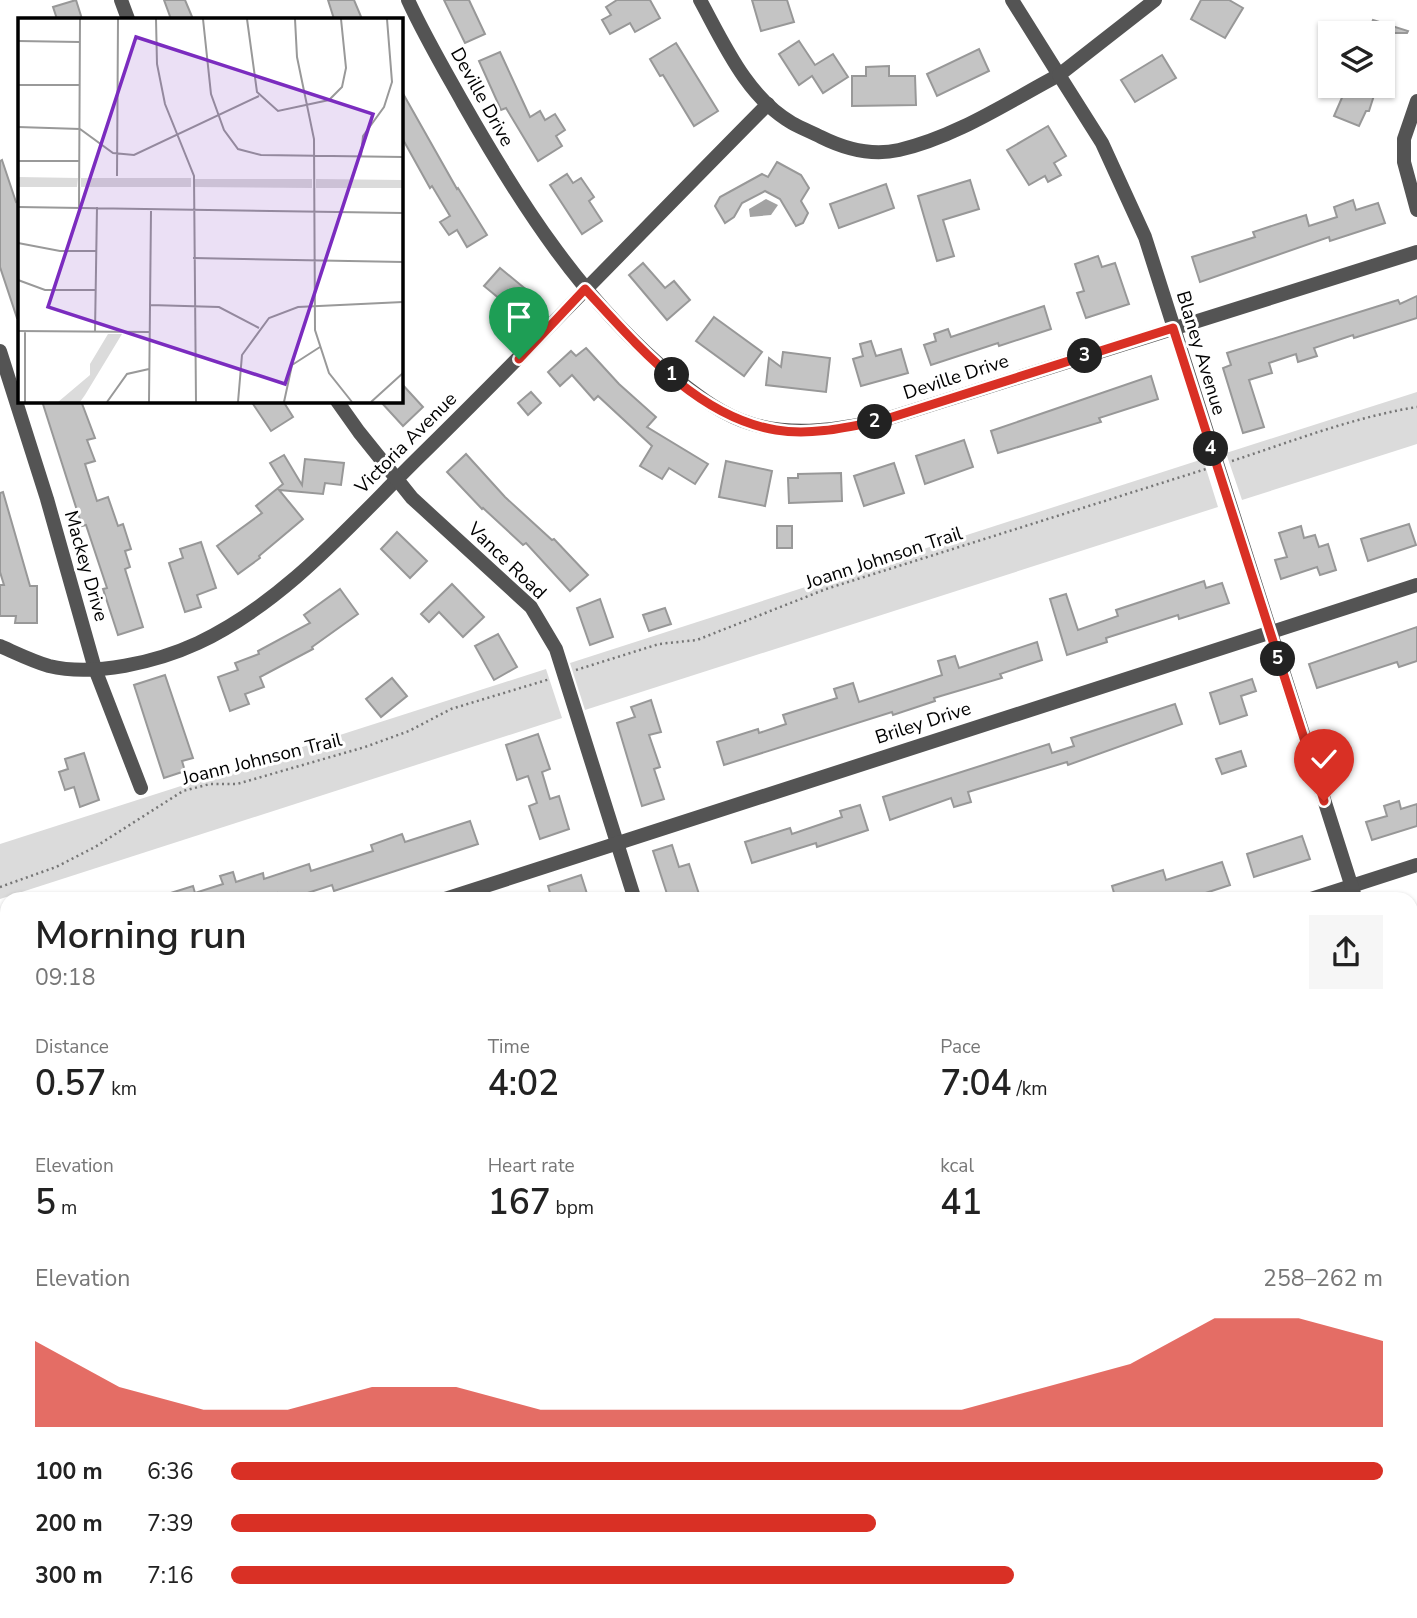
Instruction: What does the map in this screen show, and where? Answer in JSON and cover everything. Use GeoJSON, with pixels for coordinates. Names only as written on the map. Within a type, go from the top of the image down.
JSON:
{"type":"FeatureCollection","features":[{"type":"Feature","properties":{"kind":"street"},"geometry":{"type":"LineString","coordinates":[[121,0],[128,18]]}},
{"type":"Feature","properties":{"kind":"street","name":"Deville Drive"},"geometry":{"type":"LineString","coordinates":[[408,0],[505,178],[585,289],[641,349],[693,392],[724,413],[750,424],[778,430],[834,430],[883,420],[1417,252]]}},
{"type":"Feature","properties":{"kind":"street"},"geometry":{"type":"LineString","coordinates":[[700,0],[731,57],[768,104],[790,122],[836,144],[860,151],[878,152],[899,150],[953,132],[1059,75],[1155,0]]}},
{"type":"Feature","properties":{"kind":"street","name":"Blaney Avenue"},"geometry":{"type":"LineString","coordinates":[[1012,0],[1101,143],[1145,237],[1354,892]]}},
{"type":"Feature","properties":{"kind":"street"},"geometry":{"type":"LineString","coordinates":[[1417,101],[1404,139],[1404,162],[1417,210]]}},
{"type":"Feature","properties":{"kind":"street","name":"Victoria Avenue"},"geometry":{"type":"LineString","coordinates":[[0,646],[51,666],[77,670],[117,667],[172,653],[238,622],[304,570],[519,359],[768,104]]}},
{"type":"Feature","properties":{"kind":"street","name":"Mackey Drive"},"geometry":{"type":"LineString","coordinates":[[0,351],[47,499],[95,669],[141,788]]}},
{"type":"Feature","properties":{"kind":"street","name":"Vance Road"},"geometry":{"type":"LineString","coordinates":[[338,402],[412,498],[530,607],[544,625],[556,649],[633,892]]}},
{"type":"Feature","properties":{"kind":"street","name":"Briley Drive"},"geometry":{"type":"LineString","coordinates":[[466,892],[1417,585]]}},
{"type":"Feature","properties":{"kind":"street"},"geometry":{"type":"LineString","coordinates":[[1356,892],[1417,866]]}},
{"type":"Feature","properties":{"kind":"path"},"geometry":{"type":"LineString","coordinates":[[1235,460],[1331,429],[1417,407]]}},
{"type":"Feature","properties":{"kind":"path","name":"Joann Johnson Trail"},"geometry":{"type":"LineString","coordinates":[[582,669],[659,644],[697,640],[826,589],[1195,473]]}},
{"type":"Feature","properties":{"kind":"path","name":"Joann Johnson Trail"},"geometry":{"type":"LineString","coordinates":[[0,887],[56,867],[85,852],[183,791],[209,784],[237,784],[365,747],[410,731],[452,709],[542,681]]}},
{"type":"Feature","properties":{"kind":"shaded area"},"geometry":{"type":"Polygon","coordinates":[[[766,199],[778,205],[771,215],[750,217],[749,209],[766,199]]]}},
{"type":"Feature","properties":{"kind":"shaded area"},"geometry":{"type":"Polygon","coordinates":[[[1417,392],[1417,444],[1242,500],[1226,453],[1417,392]]]}},
{"type":"Feature","properties":{"kind":"shaded area"},"geometry":{"type":"Polygon","coordinates":[[[1203,459],[1218,507],[585,710],[570,663],[1203,459]]]}},
{"type":"Feature","properties":{"kind":"shaded area"},"geometry":{"type":"Polygon","coordinates":[[[546,669],[562,718],[22,892],[0,892],[0,844],[546,669]]]}},
{"type":"Feature","properties":{"kind":"building"},"geometry":{"type":"Polygon","coordinates":[[[76,0],[82,18],[57,18],[53,7],[76,0]]]}},
{"type":"Feature","properties":{"kind":"building"},"geometry":{"type":"Polygon","coordinates":[[[164,0],[185,0],[193,18],[171,18],[164,0]]]}},
{"type":"Feature","properties":{"kind":"building"},"geometry":{"type":"Polygon","coordinates":[[[328,0],[354,0],[362,18],[334,18],[328,0]]]}},
{"type":"Feature","properties":{"kind":"building"},"geometry":{"type":"Polygon","coordinates":[[[444,0],[469,0],[485,34],[465,43],[444,0]]]}},
{"type":"Feature","properties":{"kind":"building"},"geometry":{"type":"Polygon","coordinates":[[[617,0],[650,0],[660,18],[635,32],[630,23],[610,34],[602,20],[611,15],[606,7],[617,0]]]}},
{"type":"Feature","properties":{"kind":"building"},"geometry":{"type":"Polygon","coordinates":[[[752,0],[787,0],[794,22],[761,31],[752,0]]]}},
{"type":"Feature","properties":{"kind":"building"},"geometry":{"type":"Polygon","coordinates":[[[1201,0],[1229,0],[1243,8],[1225,38],[1191,19],[1201,0]]]}},
{"type":"Feature","properties":{"kind":"building"},"geometry":{"type":"Polygon","coordinates":[[[1395,27],[1408,31],[1395,33],[1395,27]]]}},
{"type":"Feature","properties":{"kind":"building"},"geometry":{"type":"Polygon","coordinates":[[[799,41],[815,65],[833,54],[848,77],[823,93],[812,76],[799,85],[779,54],[799,41]]]}},
{"type":"Feature","properties":{"kind":"building"},"geometry":{"type":"Polygon","coordinates":[[[676,43],[718,111],[694,126],[650,59],[676,43]]]}},
{"type":"Feature","properties":{"kind":"building"},"geometry":{"type":"Polygon","coordinates":[[[979,49],[989,71],[937,96],[927,74],[979,49]]]}},
{"type":"Feature","properties":{"kind":"building"},"geometry":{"type":"Polygon","coordinates":[[[500,52],[530,117],[540,111],[545,120],[555,114],[565,130],[556,136],[562,146],[538,161],[506,108],[501,110],[479,61],[500,52]]]}},
{"type":"Feature","properties":{"kind":"building"},"geometry":{"type":"Polygon","coordinates":[[[1162,55],[1176,78],[1135,102],[1121,80],[1162,55]]]}},
{"type":"Feature","properties":{"kind":"building"},"geometry":{"type":"Polygon","coordinates":[[[889,66],[889,76],[915,76],[916,105],[852,106],[852,76],[866,76],[866,67],[889,66]]]}},
{"type":"Feature","properties":{"kind":"building"},"geometry":{"type":"Polygon","coordinates":[[[402,92],[457,189],[487,235],[467,247],[457,230],[449,235],[440,222],[450,216],[432,186],[430,188],[402,138],[402,92]]]}},
{"type":"Feature","properties":{"kind":"building"},"geometry":{"type":"Polygon","coordinates":[[[1342,98],[1373,98],[1369,111],[1366,111],[1359,126],[1334,116],[1342,98]]]}},
{"type":"Feature","properties":{"kind":"building"},"geometry":{"type":"Polygon","coordinates":[[[1048,126],[1066,156],[1054,163],[1061,175],[1048,182],[1045,176],[1029,185],[1007,150],[1048,126]]]}},
{"type":"Feature","properties":{"kind":"building"},"geometry":{"type":"Polygon","coordinates":[[[2,160],[16,202],[18,201],[18,318],[0,267],[2,160]]]}},
{"type":"Feature","properties":{"kind":"building"},"geometry":{"type":"Polygon","coordinates":[[[777,162],[801,175],[809,188],[801,201],[808,213],[803,223],[796,226],[780,199],[765,191],[742,203],[734,217],[725,223],[715,206],[720,197],[762,174],[768,177],[777,162]]]}},
{"type":"Feature","properties":{"kind":"building"},"geometry":{"type":"Polygon","coordinates":[[[567,174],[573,183],[581,178],[594,197],[589,201],[602,221],[582,234],[550,185],[567,174]]]}},
{"type":"Feature","properties":{"kind":"building"},"geometry":{"type":"Polygon","coordinates":[[[970,180],[979,209],[943,220],[954,256],[937,261],[918,196],[970,180]]]}},
{"type":"Feature","properties":{"kind":"building"},"geometry":{"type":"Polygon","coordinates":[[[886,184],[894,208],[839,228],[830,204],[886,184]]]}},
{"type":"Feature","properties":{"kind":"building"},"geometry":{"type":"Polygon","coordinates":[[[1353,200],[1356,210],[1378,203],[1385,223],[1330,241],[1329,237],[1200,282],[1192,257],[1255,237],[1253,232],[1306,215],[1309,226],[1337,217],[1334,207],[1353,200]]]}},
{"type":"Feature","properties":{"kind":"building"},"geometry":{"type":"Polygon","coordinates":[[[1098,256],[1102,267],[1115,263],[1129,304],[1086,318],[1077,293],[1084,291],[1075,264],[1098,256]]]}},
{"type":"Feature","properties":{"kind":"building"},"geometry":{"type":"Polygon","coordinates":[[[643,263],[665,288],[674,281],[690,300],[667,320],[629,275],[643,263]]]}},
{"type":"Feature","properties":{"kind":"building"},"geometry":{"type":"Polygon","coordinates":[[[500,268],[528,291],[512,309],[484,286],[500,268]]]}},
{"type":"Feature","properties":{"kind":"building"},"geometry":{"type":"Polygon","coordinates":[[[1417,296],[1417,318],[1314,348],[1317,356],[1298,362],[1296,354],[1269,363],[1272,373],[1249,380],[1264,427],[1243,433],[1223,368],[1231,365],[1227,353],[1398,300],[1400,304],[1417,296]]]}},
{"type":"Feature","properties":{"kind":"building"},"geometry":{"type":"Polygon","coordinates":[[[1044,306],[1051,329],[931,365],[924,345],[936,341],[934,334],[948,329],[951,337],[1044,306]]]}},
{"type":"Feature","properties":{"kind":"building"},"geometry":{"type":"Polygon","coordinates":[[[714,317],[762,352],[744,376],[696,341],[714,317]]]}},
{"type":"Feature","properties":{"kind":"building"},"geometry":{"type":"Polygon","coordinates":[[[871,341],[876,356],[901,349],[908,373],[861,386],[853,359],[863,356],[860,344],[871,341]]]}},
{"type":"Feature","properties":{"kind":"building"},"geometry":{"type":"Polygon","coordinates":[[[586,348],[619,384],[656,417],[647,427],[708,464],[695,484],[669,468],[662,479],[640,466],[652,446],[598,396],[594,400],[572,375],[560,386],[548,372],[571,351],[576,356],[586,348]]]}},
{"type":"Feature","properties":{"kind":"building"},"geometry":{"type":"Polygon","coordinates":[[[783,352],[830,358],[826,392],[766,385],[769,358],[781,367],[783,352]]]}},
{"type":"Feature","properties":{"kind":"building"},"geometry":{"type":"Polygon","coordinates":[[[1151,376],[1158,399],[1099,418],[1101,422],[998,453],[991,431],[1151,376]]]}},
{"type":"Feature","properties":{"kind":"building"},"geometry":{"type":"Polygon","coordinates":[[[402,384],[423,407],[403,426],[381,402],[402,402],[402,384]]]}},
{"type":"Feature","properties":{"kind":"building"},"geometry":{"type":"Polygon","coordinates":[[[531,392],[541,403],[528,415],[518,403],[531,392]]]}},
{"type":"Feature","properties":{"kind":"building"},"geometry":{"type":"Polygon","coordinates":[[[42,402],[81,402],[95,438],[87,440],[95,461],[85,464],[97,501],[108,497],[118,526],[123,524],[131,549],[125,551],[130,567],[125,569],[143,627],[118,635],[103,589],[107,588],[86,525],[82,526],[42,402]]]}},
{"type":"Feature","properties":{"kind":"building"},"geometry":{"type":"Polygon","coordinates":[[[252,402],[284,402],[293,417],[271,431],[252,402]]]}},
{"type":"Feature","properties":{"kind":"building"},"geometry":{"type":"Polygon","coordinates":[[[964,440],[973,467],[925,484],[916,456],[964,440]]]}},
{"type":"Feature","properties":{"kind":"building"},"geometry":{"type":"Polygon","coordinates":[[[466,454],[505,497],[554,539],[588,575],[570,591],[526,543],[523,545],[482,509],[447,472],[466,454]]]}},
{"type":"Feature","properties":{"kind":"building"},"geometry":{"type":"Polygon","coordinates":[[[284,455],[302,485],[305,459],[344,463],[341,485],[325,483],[323,494],[279,490],[303,519],[238,574],[217,546],[262,513],[256,506],[283,484],[270,463],[284,455]]]}},
{"type":"Feature","properties":{"kind":"building"},"geometry":{"type":"Polygon","coordinates":[[[726,461],[772,471],[765,506],[719,497],[726,461]]]}},
{"type":"Feature","properties":{"kind":"building"},"geometry":{"type":"Polygon","coordinates":[[[894,463],[904,493],[864,506],[854,476],[894,463]]]}},
{"type":"Feature","properties":{"kind":"building"},"geometry":{"type":"Polygon","coordinates":[[[841,473],[842,501],[789,503],[788,478],[798,478],[798,474],[841,473]]]}},
{"type":"Feature","properties":{"kind":"building"},"geometry":{"type":"Polygon","coordinates":[[[3,492],[30,586],[37,586],[37,623],[15,623],[16,616],[0,616],[0,585],[4,585],[0,572],[0,493],[3,492]]]}},
{"type":"Feature","properties":{"kind":"building"},"geometry":{"type":"Polygon","coordinates":[[[1409,524],[1416,545],[1368,561],[1361,539],[1409,524]]]}},
{"type":"Feature","properties":{"kind":"building"},"geometry":{"type":"Polygon","coordinates":[[[777,526],[792,526],[792,548],[777,548],[777,526]]]}},
{"type":"Feature","properties":{"kind":"building"},"geometry":{"type":"Polygon","coordinates":[[[1301,526],[1304,538],[1315,535],[1319,547],[1328,544],[1336,570],[1320,575],[1317,567],[1281,579],[1275,560],[1287,557],[1279,533],[1301,526]]]}},
{"type":"Feature","properties":{"kind":"building"},"geometry":{"type":"Polygon","coordinates":[[[397,532],[427,561],[410,578],[381,549],[397,532]]]}},
{"type":"Feature","properties":{"kind":"building"},"geometry":{"type":"Polygon","coordinates":[[[201,542],[216,588],[197,595],[201,607],[185,612],[169,563],[183,558],[180,549],[201,542]]]}},
{"type":"Feature","properties":{"kind":"building"},"geometry":{"type":"Polygon","coordinates":[[[1204,581],[1206,588],[1222,583],[1229,603],[1179,619],[1178,615],[1106,638],[1107,642],[1067,655],[1050,599],[1066,594],[1078,630],[1118,616],[1116,610],[1204,581]]]}},
{"type":"Feature","properties":{"kind":"building"},"geometry":{"type":"Polygon","coordinates":[[[452,584],[484,617],[463,637],[439,612],[429,622],[421,614],[452,584]]]}},
{"type":"Feature","properties":{"kind":"building"},"geometry":{"type":"Polygon","coordinates":[[[340,589],[358,614],[312,647],[313,649],[260,677],[264,687],[245,694],[249,704],[230,711],[218,677],[238,670],[235,663],[259,654],[258,651],[310,623],[304,615],[340,589]]]}},
{"type":"Feature","properties":{"kind":"building"},"geometry":{"type":"Polygon","coordinates":[[[600,599],[613,637],[590,645],[577,608],[600,599]]]}},
{"type":"Feature","properties":{"kind":"building"},"geometry":{"type":"Polygon","coordinates":[[[665,608],[671,624],[649,631],[643,615],[665,608]]]}},
{"type":"Feature","properties":{"kind":"building"},"geometry":{"type":"Polygon","coordinates":[[[1417,627],[1417,661],[1399,667],[1397,662],[1317,688],[1309,664],[1417,627]]]}},
{"type":"Feature","properties":{"kind":"building"},"geometry":{"type":"Polygon","coordinates":[[[498,634],[517,667],[494,680],[475,646],[498,634]]]}},
{"type":"Feature","properties":{"kind":"building"},"geometry":{"type":"Polygon","coordinates":[[[1037,642],[1042,660],[1000,674],[1002,678],[934,698],[935,701],[893,715],[892,712],[724,765],[717,742],[758,729],[759,733],[786,724],[783,715],[837,698],[834,689],[853,683],[859,702],[942,675],[938,661],[955,656],[959,668],[1037,642]]]}},
{"type":"Feature","properties":{"kind":"building"},"geometry":{"type":"Polygon","coordinates":[[[165,675],[193,758],[182,761],[185,771],[164,778],[134,685],[165,675]]]}},
{"type":"Feature","properties":{"kind":"building"},"geometry":{"type":"Polygon","coordinates":[[[392,678],[407,696],[381,717],[366,699],[392,678]]]}},
{"type":"Feature","properties":{"kind":"building"},"geometry":{"type":"Polygon","coordinates":[[[1252,679],[1256,691],[1241,696],[1247,715],[1220,724],[1210,693],[1252,679]]]}},
{"type":"Feature","properties":{"kind":"building"},"geometry":{"type":"Polygon","coordinates":[[[651,700],[661,732],[649,735],[660,767],[654,769],[664,799],[642,806],[617,723],[635,717],[631,707],[651,700]]]}},
{"type":"Feature","properties":{"kind":"building"},"geometry":{"type":"Polygon","coordinates":[[[1175,704],[1182,724],[1068,765],[1067,762],[968,792],[971,802],[954,807],[951,798],[890,820],[883,797],[1049,744],[1052,753],[1074,746],[1071,738],[1175,704]]]}},
{"type":"Feature","properties":{"kind":"building"},"geometry":{"type":"Polygon","coordinates":[[[538,734],[550,769],[542,772],[550,799],[559,796],[569,829],[540,839],[529,806],[537,803],[528,776],[517,780],[506,745],[538,734]]]}},
{"type":"Feature","properties":{"kind":"building"},"geometry":{"type":"Polygon","coordinates":[[[1241,751],[1246,766],[1222,774],[1216,759],[1241,751]]]}},
{"type":"Feature","properties":{"kind":"building"},"geometry":{"type":"Polygon","coordinates":[[[84,753],[99,800],[80,807],[74,787],[65,790],[59,772],[68,769],[65,759],[84,753]]]}},
{"type":"Feature","properties":{"kind":"building"},"geometry":{"type":"Polygon","coordinates":[[[1399,801],[1401,809],[1417,804],[1417,826],[1372,840],[1366,822],[1387,816],[1384,806],[1399,801]]]}},
{"type":"Feature","properties":{"kind":"building"},"geometry":{"type":"Polygon","coordinates":[[[860,805],[868,830],[817,847],[816,843],[752,863],[745,842],[790,828],[792,834],[842,817],[840,811],[860,805]]]}},
{"type":"Feature","properties":{"kind":"building"},"geometry":{"type":"Polygon","coordinates":[[[470,821],[478,844],[334,891],[332,885],[311,892],[198,892],[223,884],[220,876],[233,872],[236,882],[263,873],[264,879],[309,864],[311,871],[373,851],[371,845],[402,834],[405,842],[470,821]]]}},
{"type":"Feature","properties":{"kind":"building"},"geometry":{"type":"Polygon","coordinates":[[[1302,836],[1310,859],[1254,877],[1247,854],[1302,836]]]}},
{"type":"Feature","properties":{"kind":"building"},"geometry":{"type":"Polygon","coordinates":[[[672,845],[679,867],[689,864],[698,892],[666,892],[653,851],[672,845]]]}},
{"type":"Feature","properties":{"kind":"building"},"geometry":{"type":"Polygon","coordinates":[[[1222,862],[1230,885],[1209,892],[1114,892],[1112,886],[1163,870],[1166,880],[1222,862]]]}},
{"type":"Feature","properties":{"kind":"building"},"geometry":{"type":"Polygon","coordinates":[[[581,875],[586,892],[550,892],[548,886],[581,875]]]}},
{"type":"Feature","properties":{"kind":"building"},"geometry":{"type":"Polygon","coordinates":[[[193,886],[195,892],[174,892],[193,886]]]}},
{"type":"Feature","properties":{"kind":"route"},"geometry":{"type":"LineString","coordinates":[[519,359],[585,289],[641,349],[693,392],[724,413],[750,424],[778,430],[834,430],[883,420],[1173,328],[1324,801]]}}]}
